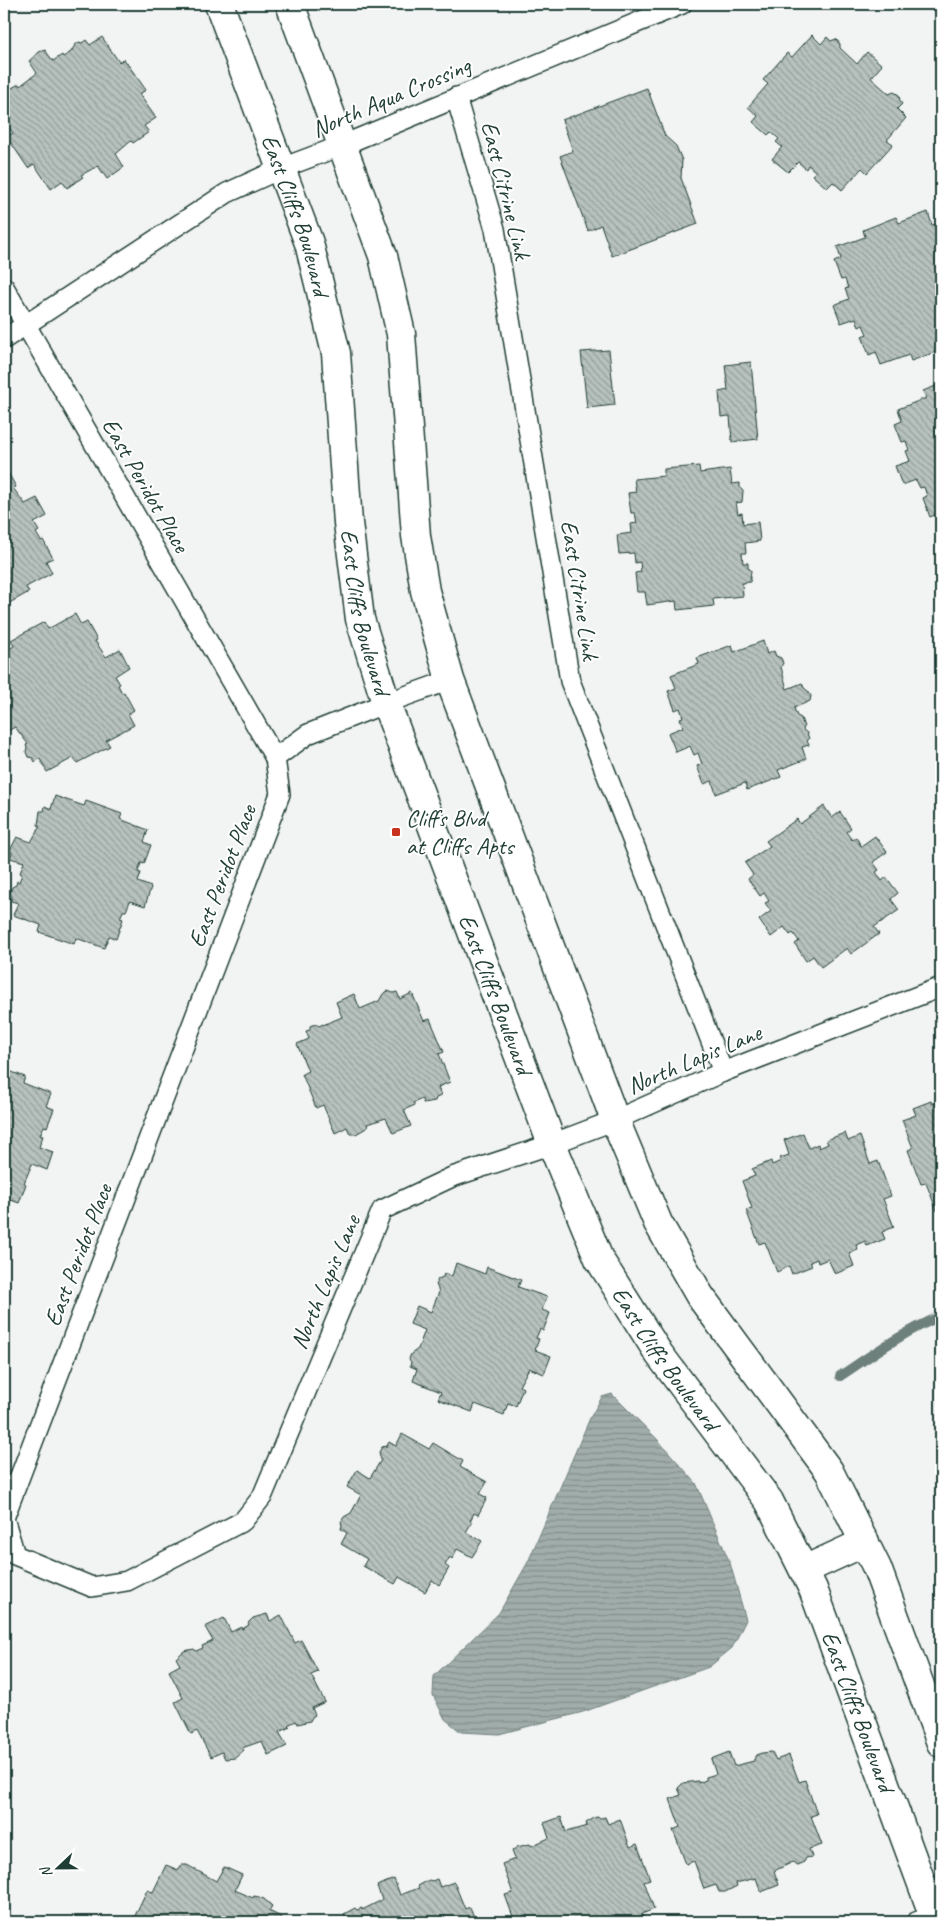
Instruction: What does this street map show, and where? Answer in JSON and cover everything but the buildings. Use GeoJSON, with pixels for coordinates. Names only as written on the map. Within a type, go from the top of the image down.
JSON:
{"type":"FeatureCollection","features":[{"type":"Feature","properties":{"kind":"street","name":"East Cliffs Boulevard"},"geometry":{"type":"LineString","coordinates":[[219,4],[309,243],[336,353],[348,523],[360,619],[386,703],[552,1144],[599,1260],[659,1354],[770,1501],[813,1589],[932,1918]]}},
{"type":"Feature","properties":{"kind":"street"},"geometry":{"type":"LineString","coordinates":[[290,4],[383,256],[401,334],[416,536],[425,591],[450,680],[616,1120],[658,1223],[700,1296],[829,1471],[877,1568],[941,1743]]}},
{"type":"Feature","properties":{"kind":"street"},"geometry":{"type":"LineString","coordinates":[[804,1570],[864,1542]]}},
{"type":"Feature","properties":{"kind":"lane","name":"North Aqua Crossing"},"geometry":{"type":"LineString","coordinates":[[4,339],[227,193],[282,168],[343,145],[682,4]]}},
{"type":"Feature","properties":{"kind":"lane","name":"East Citrine Link"},"geometry":{"type":"LineString","coordinates":[[456,97],[495,230],[570,681],[723,1072]]}},
{"type":"Feature","properties":{"kind":"lane","name":"East Peridot Place"},"geometry":{"type":"LineString","coordinates":[[4,287],[275,758],[280,794],[4,1518]]}},
{"type":"Feature","properties":{"kind":"lane"},"geometry":{"type":"LineString","coordinates":[[275,758],[308,734],[450,680]]}},
{"type":"Feature","properties":{"kind":"lane","name":"North Lapis Lane"},"geometry":{"type":"LineString","coordinates":[[4,1518],[15,1555],[92,1586],[127,1581],[243,1521],[262,1497],[382,1210],[452,1177],[552,1144],[616,1120],[723,1072],[941,987]]}},
{"type":"Feature","properties":{"kind":"shaded area"},"geometry":{"type":"Polygon","coordinates":[[[612,1394],[657,1439],[696,1483],[730,1563],[746,1620],[732,1648],[709,1667],[583,1712],[499,1734],[461,1732],[445,1719],[433,1695],[434,1676],[499,1613],[528,1562],[590,1418],[602,1397],[612,1394]]]}},
{"type":"Feature","properties":{"kind":"waterway"},"geometry":{"type":"LineString","coordinates":[[840,1376],[902,1336],[941,1316]]}},
{"type":"Feature","properties":{"kind":"place","name":"Cliffs Blvd at Cliffs Apts"},"geometry":{"type":"Point","coordinates":[396,832]}}]}
